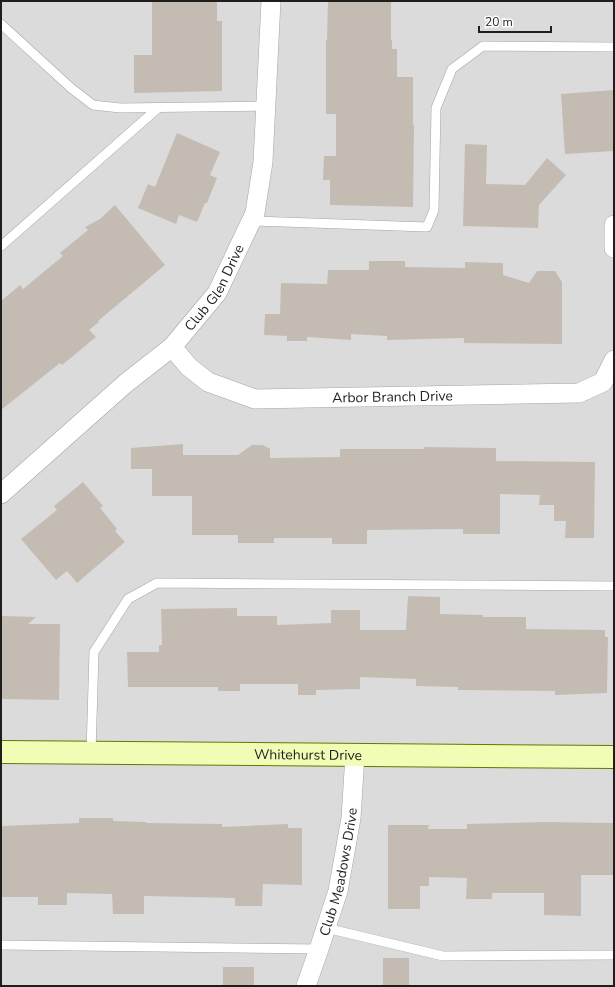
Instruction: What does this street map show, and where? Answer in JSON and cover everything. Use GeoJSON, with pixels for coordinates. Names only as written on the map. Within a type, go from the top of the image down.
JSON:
{"type":"FeatureCollection","features":[{"type":"Feature","properties":{"kind":"street","name":"Club Glen Drive"},"geometry":{"type":"LineString","coordinates":[[1,494],[126,383],[172,347],[216,293],[255,213],[263,162],[271,1]]}},
{"type":"Feature","properties":{"kind":"street"},"geometry":{"type":"LineString","coordinates":[[614,225],[614,248]]}},
{"type":"Feature","properties":{"kind":"street","name":"Arbor Branch Drive"},"geometry":{"type":"LineString","coordinates":[[172,347],[189,366],[208,382],[255,399],[579,393],[603,382],[614,360]]}},
{"type":"Feature","properties":{"kind":"street","name":"Whitehurst Drive"},"geometry":{"type":"LineString","coordinates":[[1,752],[614,757]]}},
{"type":"Feature","properties":{"kind":"street","name":"Club Meadows Drive"},"geometry":{"type":"LineString","coordinates":[[306,986],[338,891],[351,818],[355,755]]}},
{"type":"Feature","properties":{"kind":"lane"},"geometry":{"type":"LineString","coordinates":[[1,24],[71,88],[93,106],[158,108],[266,106]]}},
{"type":"Feature","properties":{"kind":"lane"},"geometry":{"type":"LineString","coordinates":[[251,221],[427,227],[434,210],[436,108],[452,69],[484,46],[614,47]]}},
{"type":"Feature","properties":{"kind":"lane"},"geometry":{"type":"LineString","coordinates":[[1,246],[158,108]]}},
{"type":"Feature","properties":{"kind":"lane"},"geometry":{"type":"LineString","coordinates":[[91,753],[94,652],[128,599],[157,583],[614,586]]}},
{"type":"Feature","properties":{"kind":"lane"},"geometry":{"type":"LineString","coordinates":[[326,928],[443,956],[614,955]]}},
{"type":"Feature","properties":{"kind":"lane"},"geometry":{"type":"LineString","coordinates":[[1,945],[319,949]]}},
{"type":"Feature","properties":{"kind":"shaded area"},"geometry":{"type":"Polygon","coordinates":[[[1,1],[614,1],[614,986],[1,986],[1,1]]]}},
{"type":"Feature","properties":{"kind":"building"},"geometry":{"type":"Polygon","coordinates":[[[152,1],[217,1],[217,21],[222,21],[222,91],[134,93],[134,55],[152,55],[152,1]]]}},
{"type":"Feature","properties":{"kind":"building"},"geometry":{"type":"Polygon","coordinates":[[[328,1],[391,1],[391,40],[392,49],[397,49],[397,77],[413,77],[413,207],[330,205],[330,180],[323,180],[324,156],[336,156],[336,114],[326,114],[326,40],[328,1]]]}},
{"type":"Feature","properties":{"kind":"building"},"geometry":{"type":"Polygon","coordinates":[[[614,90],[614,151],[565,154],[561,94],[614,90]]]}},
{"type":"Feature","properties":{"kind":"building"},"geometry":{"type":"Polygon","coordinates":[[[177,133],[220,152],[210,175],[217,178],[207,203],[205,203],[197,222],[179,215],[176,224],[138,208],[148,184],[155,187],[177,133]]]}},
{"type":"Feature","properties":{"kind":"building"},"geometry":{"type":"Polygon","coordinates":[[[465,144],[487,145],[486,184],[525,185],[547,158],[566,175],[539,205],[538,228],[463,226],[465,144]]]}},
{"type":"Feature","properties":{"kind":"building"},"geometry":{"type":"Polygon","coordinates":[[[115,205],[165,265],[89,330],[96,337],[62,365],[60,363],[1,410],[1,301],[20,285],[23,289],[63,256],[60,253],[88,230],[85,227],[100,219],[115,205]]]}},
{"type":"Feature","properties":{"kind":"building"},"geometry":{"type":"Polygon","coordinates":[[[369,261],[405,261],[405,267],[465,268],[465,262],[503,263],[503,275],[529,283],[537,271],[555,271],[562,282],[562,344],[464,343],[464,338],[387,340],[387,336],[351,334],[351,340],[307,337],[307,341],[287,341],[287,336],[264,335],[265,314],[280,314],[281,283],[327,284],[328,270],[369,270],[369,261]]]}},
{"type":"Feature","properties":{"kind":"building"},"geometry":{"type":"Polygon","coordinates":[[[183,444],[183,455],[238,455],[252,445],[263,445],[270,449],[270,458],[340,457],[340,449],[424,449],[424,447],[496,448],[496,461],[595,462],[594,538],[565,538],[566,521],[554,521],[554,505],[539,505],[540,495],[500,494],[500,534],[463,534],[463,529],[367,530],[367,544],[332,544],[332,538],[274,538],[274,543],[238,543],[238,535],[192,535],[192,496],[152,496],[152,469],[131,469],[131,448],[183,444]]]}},
{"type":"Feature","properties":{"kind":"building"},"geometry":{"type":"Polygon","coordinates":[[[83,482],[103,506],[100,508],[117,529],[115,531],[125,542],[77,583],[67,571],[56,580],[21,539],[57,510],[54,506],[83,482]]]}},
{"type":"Feature","properties":{"kind":"building"},"geometry":{"type":"Polygon","coordinates":[[[408,596],[440,597],[440,614],[483,615],[483,617],[526,617],[526,629],[605,630],[605,637],[608,637],[607,693],[555,695],[555,691],[458,690],[458,687],[416,686],[416,679],[360,677],[360,689],[316,690],[316,695],[298,695],[298,684],[240,684],[240,691],[218,691],[218,687],[128,687],[127,652],[159,652],[159,645],[162,645],[161,609],[237,608],[237,616],[277,616],[277,625],[331,623],[331,610],[360,610],[360,630],[406,630],[408,596]]]}},
{"type":"Feature","properties":{"kind":"building"},"geometry":{"type":"Polygon","coordinates":[[[1,616],[36,617],[28,624],[60,624],[59,700],[1,699],[1,616]]]}},
{"type":"Feature","properties":{"kind":"building"},"geometry":{"type":"Polygon","coordinates":[[[79,818],[113,818],[113,821],[146,823],[222,824],[222,827],[288,824],[288,828],[302,828],[302,885],[263,884],[262,906],[235,906],[235,898],[144,896],[144,914],[113,914],[112,894],[67,893],[67,905],[38,905],[38,897],[1,897],[1,826],[79,823],[79,818]]]}},
{"type":"Feature","properties":{"kind":"building"},"geometry":{"type":"Polygon","coordinates":[[[545,822],[613,823],[613,875],[581,875],[581,916],[544,915],[544,893],[492,893],[492,899],[466,899],[467,878],[429,877],[429,886],[420,886],[420,909],[388,909],[388,825],[429,825],[428,829],[467,829],[467,824],[545,822]]]}},
{"type":"Feature","properties":{"kind":"building"},"geometry":{"type":"Polygon","coordinates":[[[383,958],[409,958],[409,986],[383,986],[383,958]]]}},
{"type":"Feature","properties":{"kind":"building"},"geometry":{"type":"Polygon","coordinates":[[[223,967],[254,967],[254,986],[223,986],[223,967]]]}}]}
